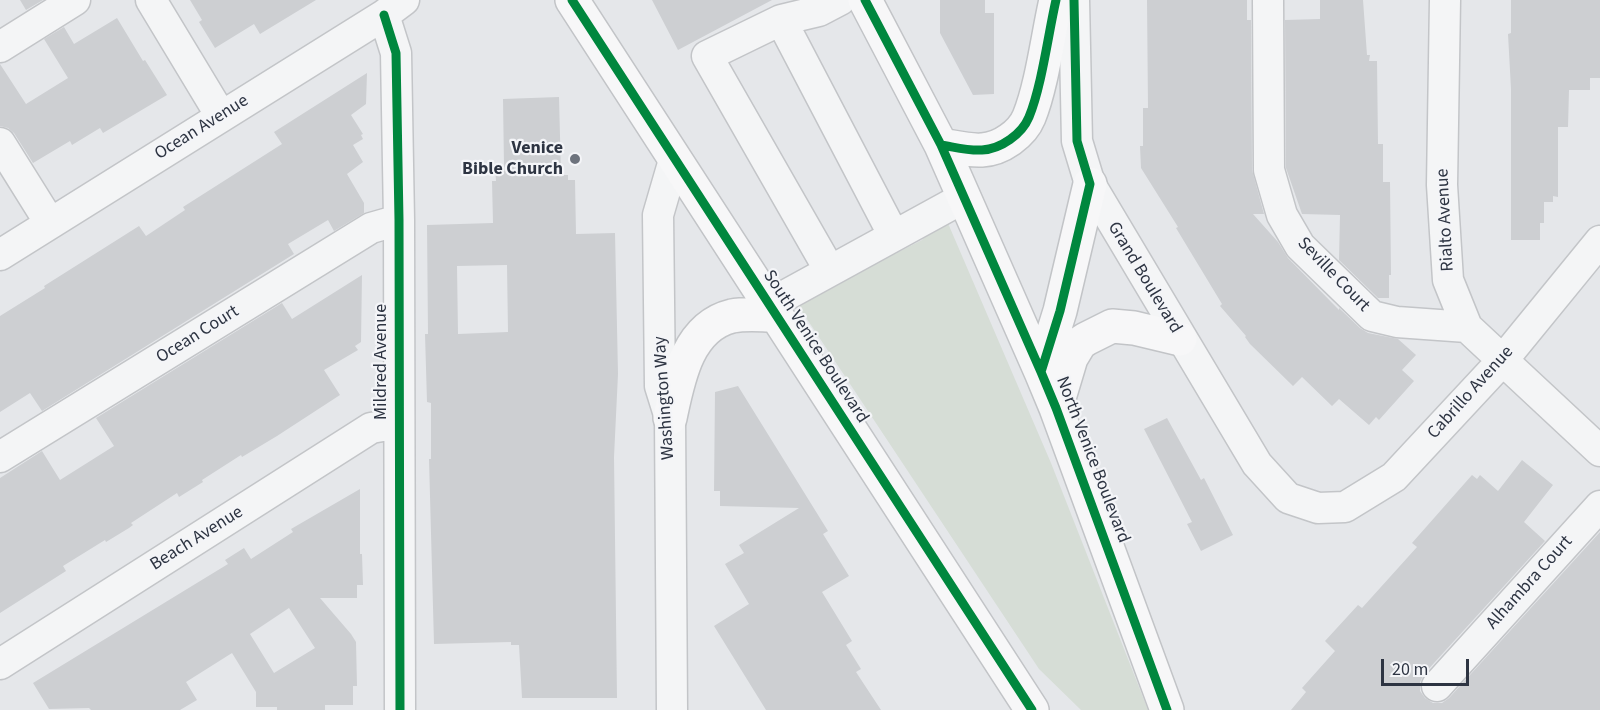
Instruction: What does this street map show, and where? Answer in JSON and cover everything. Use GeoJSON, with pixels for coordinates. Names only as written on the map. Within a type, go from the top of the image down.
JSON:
{"type":"FeatureCollection","features":[{"type":"Feature","properties":{"kind":"main road","name":"South Venice Boulevard"},"geometry":{"type":"LineString","coordinates":[[572,0],[1032,710]]}},
{"type":"Feature","properties":{"kind":"main road","name":"North Venice Boulevard"},"geometry":{"type":"LineString","coordinates":[[865,0],[941,146],[1041,372],[1167,710]]}},
{"type":"Feature","properties":{"kind":"main road"},"geometry":{"type":"LineString","coordinates":[[941,146],[982,150],[996,147],[1017,135],[1029,118],[1056,0]]}},
{"type":"Feature","properties":{"kind":"main road"},"geometry":{"type":"LineString","coordinates":[[1041,372],[1060,311],[1090,184]]}},
{"type":"Feature","properties":{"kind":"main road"},"geometry":{"type":"LineString","coordinates":[[670,418],[680,374],[694,342],[716,324],[731,317],[771,310]]}},
{"type":"Feature","properties":{"kind":"main road"},"geometry":{"type":"LineString","coordinates":[[1056,408],[1071,357],[1080,343],[1086,339],[1112,327],[1134,328],[1180,339]]}},
{"type":"Feature","properties":{"kind":"street"},"geometry":{"type":"LineString","coordinates":[[0,46],[75,0]]}},
{"type":"Feature","properties":{"kind":"street"},"geometry":{"type":"LineString","coordinates":[[151,0],[222,116]]}},
{"type":"Feature","properties":{"kind":"street"},"geometry":{"type":"LineString","coordinates":[[830,271],[707,56],[781,20],[819,11],[840,0]]}},
{"type":"Feature","properties":{"kind":"street","name":"Grand Boulevard"},"geometry":{"type":"LineString","coordinates":[[1074,0],[1077,141],[1090,184],[1180,339],[1257,464],[1288,498],[1318,508]]}},
{"type":"Feature","properties":{"kind":"street","name":"Seville Court"},"geometry":{"type":"LineString","coordinates":[[1268,0],[1269,170],[1282,215],[1300,246],[1372,316],[1396,322],[1467,327]]}},
{"type":"Feature","properties":{"kind":"street","name":"Rialto Avenue"},"geometry":{"type":"LineString","coordinates":[[1445,0],[1442,185],[1448,280],[1467,327],[1600,452]]}},
{"type":"Feature","properties":{"kind":"street","name":"Ocean Avenue"},"geometry":{"type":"LineString","coordinates":[[0,255],[394,8]]}},
{"type":"Feature","properties":{"kind":"street","name":"Mildred Avenue"},"geometry":{"type":"LineString","coordinates":[[394,8],[399,220],[400,710]]}},
{"type":"Feature","properties":{"kind":"street"},"geometry":{"type":"LineString","coordinates":[[781,20],[894,236]]}},
{"type":"Feature","properties":{"kind":"street"},"geometry":{"type":"LineString","coordinates":[[0,143],[50,223]]}},
{"type":"Feature","properties":{"kind":"street","name":"Washington Way"},"geometry":{"type":"LineString","coordinates":[[672,710],[670,418],[660,386],[658,215],[674,160]]}},
{"type":"Feature","properties":{"kind":"street"},"geometry":{"type":"LineString","coordinates":[[771,310],[830,271],[965,197]]}},
{"type":"Feature","properties":{"kind":"street","name":"Ocean Court"},"geometry":{"type":"LineString","coordinates":[[0,457],[371,228],[399,220]]}},
{"type":"Feature","properties":{"kind":"street","name":"Cabrillo Avenue"},"geometry":{"type":"LineString","coordinates":[[1318,508],[1345,507],[1394,477],[1502,362],[1600,241]]}},
{"type":"Feature","properties":{"kind":"street","name":"Beach Avenue"},"geometry":{"type":"LineString","coordinates":[[0,664],[371,428],[399,423]]}},
{"type":"Feature","properties":{"kind":"street","name":"Alhambra Court"},"geometry":{"type":"LineString","coordinates":[[1437,686],[1600,506]]}},
{"type":"Feature","properties":{"kind":"shaded area"},"geometry":{"type":"Polygon","coordinates":[[[941,220],[947,221],[1051,463],[1148,710],[1081,710],[1039,669],[797,304],[922,240],[941,220]]]}},
{"type":"Feature","properties":{"kind":"building"},"geometry":{"type":"Polygon","coordinates":[[[20,0],[43,0],[26,10],[20,0]]]}},
{"type":"Feature","properties":{"kind":"building"},"geometry":{"type":"Polygon","coordinates":[[[190,0],[316,0],[260,34],[254,24],[215,48],[199,22],[202,20],[190,0]]]}},
{"type":"Feature","properties":{"kind":"building"},"geometry":{"type":"Polygon","coordinates":[[[652,0],[772,0],[678,50],[652,0]]]}},
{"type":"Feature","properties":{"kind":"building"},"geometry":{"type":"Polygon","coordinates":[[[940,0],[985,0],[985,13],[994,13],[994,94],[973,95],[940,33],[940,0]]]}},
{"type":"Feature","properties":{"kind":"building"},"geometry":{"type":"Polygon","coordinates":[[[1147,0],[1247,0],[1247,20],[1251,20],[1252,170],[1264,214],[1253,214],[1278,242],[1288,258],[1339,310],[1339,308],[1368,333],[1398,339],[1416,355],[1402,370],[1414,381],[1379,420],[1376,417],[1369,425],[1339,399],[1332,406],[1302,377],[1293,386],[1250,344],[1246,336],[1220,306],[1222,304],[1176,228],[1178,227],[1141,168],[1143,108],[1148,108],[1147,0]]]}},
{"type":"Feature","properties":{"kind":"building"},"geometry":{"type":"Polygon","coordinates":[[[1320,0],[1363,0],[1367,55],[1370,55],[1369,61],[1377,61],[1378,144],[1383,144],[1383,182],[1390,182],[1391,275],[1389,275],[1389,298],[1378,298],[1339,260],[1340,215],[1302,214],[1286,168],[1285,20],[1320,19],[1320,0]]]}},
{"type":"Feature","properties":{"kind":"building"},"geometry":{"type":"Polygon","coordinates":[[[1511,0],[1600,0],[1600,78],[1590,78],[1590,90],[1569,90],[1568,127],[1558,127],[1558,197],[1553,196],[1553,202],[1544,202],[1544,223],[1540,223],[1540,240],[1511,240],[1511,89],[1508,34],[1511,33],[1511,0]]]}},
{"type":"Feature","properties":{"kind":"building"},"geometry":{"type":"Polygon","coordinates":[[[117,18],[167,95],[103,133],[100,128],[72,145],[70,141],[33,163],[14,133],[0,126],[0,64],[26,104],[68,78],[44,39],[64,27],[74,44],[117,18]]]}},
{"type":"Feature","properties":{"kind":"building"},"geometry":{"type":"Polygon","coordinates":[[[367,73],[366,104],[351,115],[363,134],[361,135],[363,139],[353,145],[363,162],[347,174],[364,203],[364,213],[334,231],[328,220],[288,244],[294,254],[42,411],[30,393],[0,412],[0,316],[139,226],[146,236],[185,210],[183,207],[282,144],[274,132],[367,73]]]}},
{"type":"Feature","properties":{"kind":"building"},"geometry":{"type":"Polygon","coordinates":[[[559,97],[561,175],[568,175],[568,180],[575,180],[576,234],[615,233],[618,374],[614,457],[617,698],[522,698],[519,645],[511,645],[511,642],[434,644],[429,459],[431,459],[431,403],[427,402],[425,334],[428,334],[427,225],[493,223],[492,181],[496,181],[495,166],[504,166],[503,99],[559,97]],[[507,265],[457,266],[458,334],[508,332],[507,265]]]}},
{"type":"Feature","properties":{"kind":"building"},"geometry":{"type":"Polygon","coordinates":[[[362,275],[361,342],[355,346],[358,350],[324,370],[340,395],[277,436],[242,457],[241,455],[179,497],[177,493],[131,523],[133,525],[129,528],[63,566],[66,571],[0,613],[0,478],[42,451],[60,480],[114,446],[96,418],[282,303],[292,319],[362,275]]]}},
{"type":"Feature","properties":{"kind":"building"},"geometry":{"type":"Polygon","coordinates":[[[738,386],[828,531],[823,534],[849,576],[822,592],[852,641],[846,645],[861,669],[856,672],[881,710],[766,710],[714,626],[749,604],[725,564],[744,553],[739,545],[799,508],[720,506],[720,491],[714,491],[715,392],[738,386]]]}},
{"type":"Feature","properties":{"kind":"building"},"geometry":{"type":"Polygon","coordinates":[[[1167,418],[1201,480],[1204,478],[1233,535],[1201,551],[1187,524],[1192,522],[1144,429],[1167,418]]]}},
{"type":"Feature","properties":{"kind":"building"},"geometry":{"type":"Polygon","coordinates":[[[1522,460],[1553,485],[1524,522],[1545,541],[1424,674],[1420,682],[1420,691],[1433,703],[1442,703],[1449,698],[1600,532],[1600,710],[1291,710],[1306,692],[1302,688],[1335,651],[1325,641],[1358,605],[1362,608],[1417,547],[1412,543],[1472,475],[1477,479],[1480,475],[1498,491],[1522,460]]]}},
{"type":"Feature","properties":{"kind":"building"},"geometry":{"type":"Polygon","coordinates":[[[360,489],[360,554],[362,554],[363,585],[357,585],[357,598],[320,598],[356,642],[357,686],[353,686],[353,705],[325,705],[325,710],[277,710],[277,707],[256,707],[256,692],[232,653],[186,682],[197,700],[180,710],[49,709],[33,683],[228,564],[225,560],[244,548],[251,559],[293,532],[291,529],[360,489]],[[289,608],[250,634],[274,673],[315,648],[289,608]]]}},
{"type":"Feature","properties":{"kind":"cycle path"},"geometry":{"type":"LineString","coordinates":[[572,0],[1032,710]]}},
{"type":"Feature","properties":{"kind":"cycle path"},"geometry":{"type":"LineString","coordinates":[[865,0],[941,145],[1041,372],[1167,710]]}},
{"type":"Feature","properties":{"kind":"cycle path"},"geometry":{"type":"LineString","coordinates":[[941,145],[972,150],[989,149],[1010,140],[1026,123],[1038,90],[1056,0]]}},
{"type":"Feature","properties":{"kind":"cycle path"},"geometry":{"type":"LineString","coordinates":[[1041,372],[1060,311],[1090,184],[1077,141],[1074,0]]}},
{"type":"Feature","properties":{"kind":"cycle path"},"geometry":{"type":"LineString","coordinates":[[384,15],[396,53],[399,220],[400,710]]}},
{"type":"Feature","properties":{"kind":"place","name":"Venice Bible Church"},"geometry":{"type":"Point","coordinates":[575,159]}}]}
